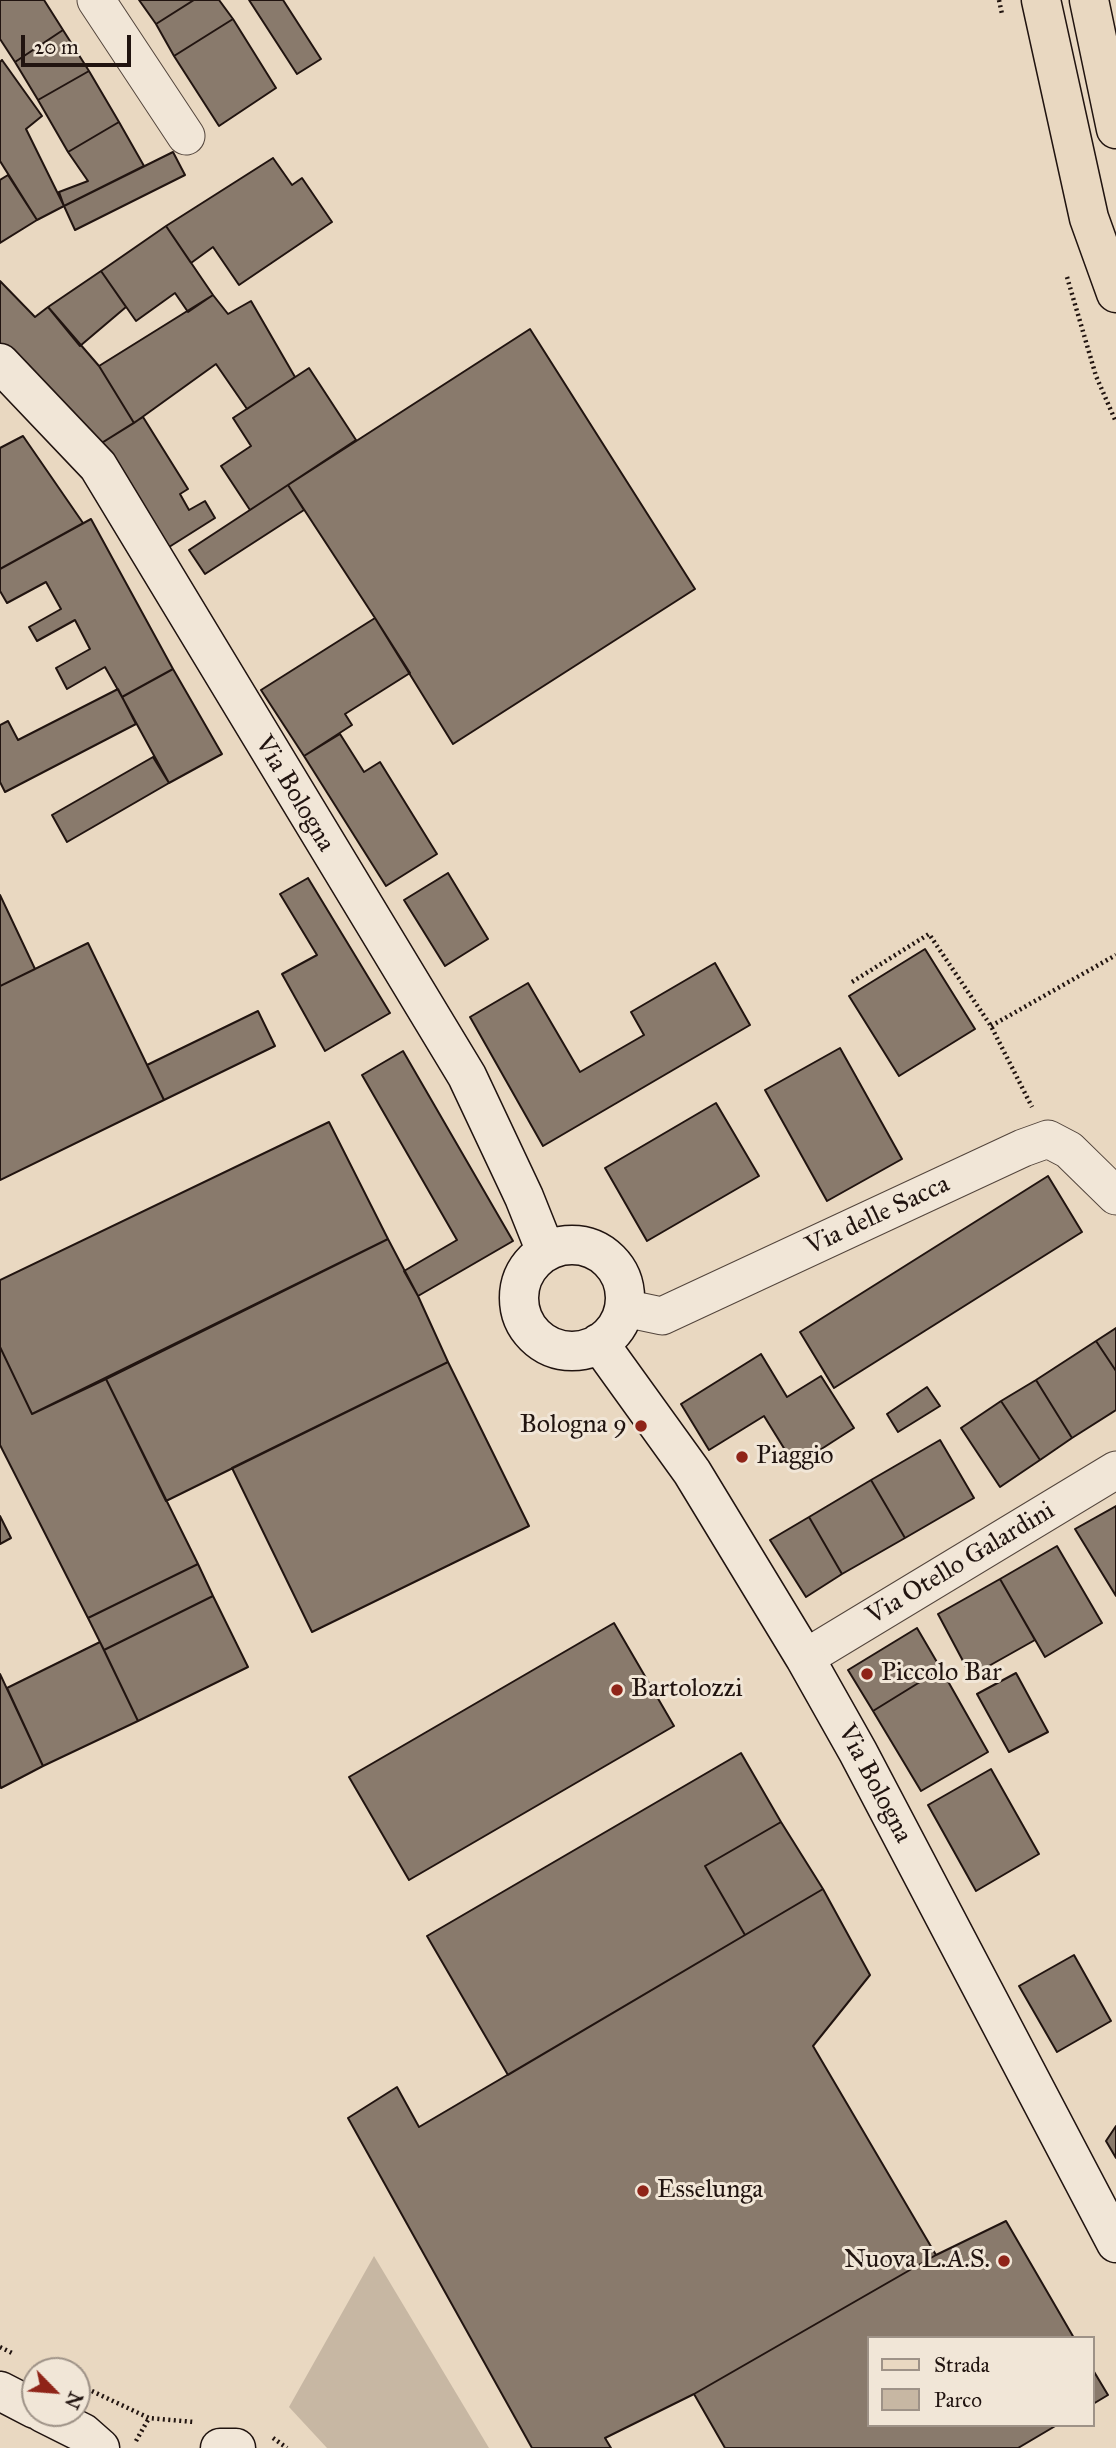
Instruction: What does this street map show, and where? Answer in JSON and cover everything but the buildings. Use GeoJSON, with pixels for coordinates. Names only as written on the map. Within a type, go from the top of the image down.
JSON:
{"type":"FeatureCollection","features":[{"type":"Feature","properties":{"kind":"main road"},"geometry":{"type":"LineString","coordinates":[[1041,0],[1089,218],[1116,293]]}},
{"type":"Feature","properties":{"kind":"main road"},"geometry":{"type":"LineString","coordinates":[[1089,0],[1116,129]]}},
{"type":"Feature","properties":{"kind":"street"},"geometry":{"type":"LineString","coordinates":[[96,0],[186,136]]}},
{"type":"Feature","properties":{"kind":"street","name":"Via Bologna"},"geometry":{"type":"LineString","coordinates":[[0,363],[97,466],[467,1076],[524,1197],[546,1252]]}},
{"type":"Feature","properties":{"kind":"street"},"geometry":{"type":"LineString","coordinates":[[1048,1139],[1069,1150],[1116,1196]]}},
{"type":"Feature","properties":{"kind":"street","name":"Via delle Sacca"},"geometry":{"type":"LineString","coordinates":[[624,1308],[662,1316],[1023,1148],[1048,1139]]}},
{"type":"Feature","properties":{"kind":"street"},"geometry":{"type":"LineString","coordinates":[[560,1246],[590,1247],[614,1265],[622,1278],[624,1308],[611,1334],[585,1349],[570,1351],[555,1348],[531,1331],[523,1318],[520,1288],[534,1261],[546,1252],[560,1246]]}},
{"type":"Feature","properties":{"kind":"street","name":"Via Bologna"},"geometry":{"type":"LineString","coordinates":[[599,1343],[692,1472],[805,1658],[858,1752],[1116,2243]]}},
{"type":"Feature","properties":{"kind":"street","name":"Via Otello Galardini"},"geometry":{"type":"LineString","coordinates":[[805,1658],[1116,1470]]}},
{"type":"Feature","properties":{"kind":"street"},"geometry":{"type":"LineString","coordinates":[[0,2391],[21,2402]]}},
{"type":"Feature","properties":{"kind":"street"},"geometry":{"type":"LineString","coordinates":[[68,2427],[91,2440]]}},
{"type":"Feature","properties":{"kind":"street"},"geometry":{"type":"LineString","coordinates":[[213,2436],[252,2441]]}},
{"type":"Feature","properties":{"kind":"path"},"geometry":{"type":"LineString","coordinates":[[852,982],[929,934],[991,1026],[1048,1139]]}},
{"type":"Feature","properties":{"kind":"path"},"geometry":{"type":"LineString","coordinates":[[991,1026],[1116,955]]}},
{"type":"Feature","properties":{"kind":"path"},"geometry":{"type":"LineString","coordinates":[[91,2391],[149,2418],[213,2436]]}},
{"type":"Feature","properties":{"kind":"path"},"geometry":{"type":"LineString","coordinates":[[132,2448],[149,2418]]}},
{"type":"Feature","properties":{"kind":"path"},"geometry":{"type":"LineString","coordinates":[[252,2441],[287,2448]]}},
{"type":"Feature","properties":{"kind":"green space"},"geometry":{"type":"Polygon","coordinates":[[[374,2256],[489,2448],[327,2448],[289,2407],[374,2256]]]}},
{"type":"Feature","properties":{"kind":"place","name":"Bologna 9"},"geometry":{"type":"Point","coordinates":[641,1426]}},
{"type":"Feature","properties":{"kind":"place","name":"Piaggio"},"geometry":{"type":"Point","coordinates":[742,1457]}},
{"type":"Feature","properties":{"kind":"place","name":"Piccolo Bar"},"geometry":{"type":"Point","coordinates":[867,1674]}},
{"type":"Feature","properties":{"kind":"place","name":"Bartolozzi"},"geometry":{"type":"Point","coordinates":[617,1690]}},
{"type":"Feature","properties":{"kind":"place","name":"Esselunga"},"geometry":{"type":"Point","coordinates":[643,2191]}},
{"type":"Feature","properties":{"kind":"place","name":"Nuova L.A.S."},"geometry":{"type":"Point","coordinates":[1004,2261]}}]}
